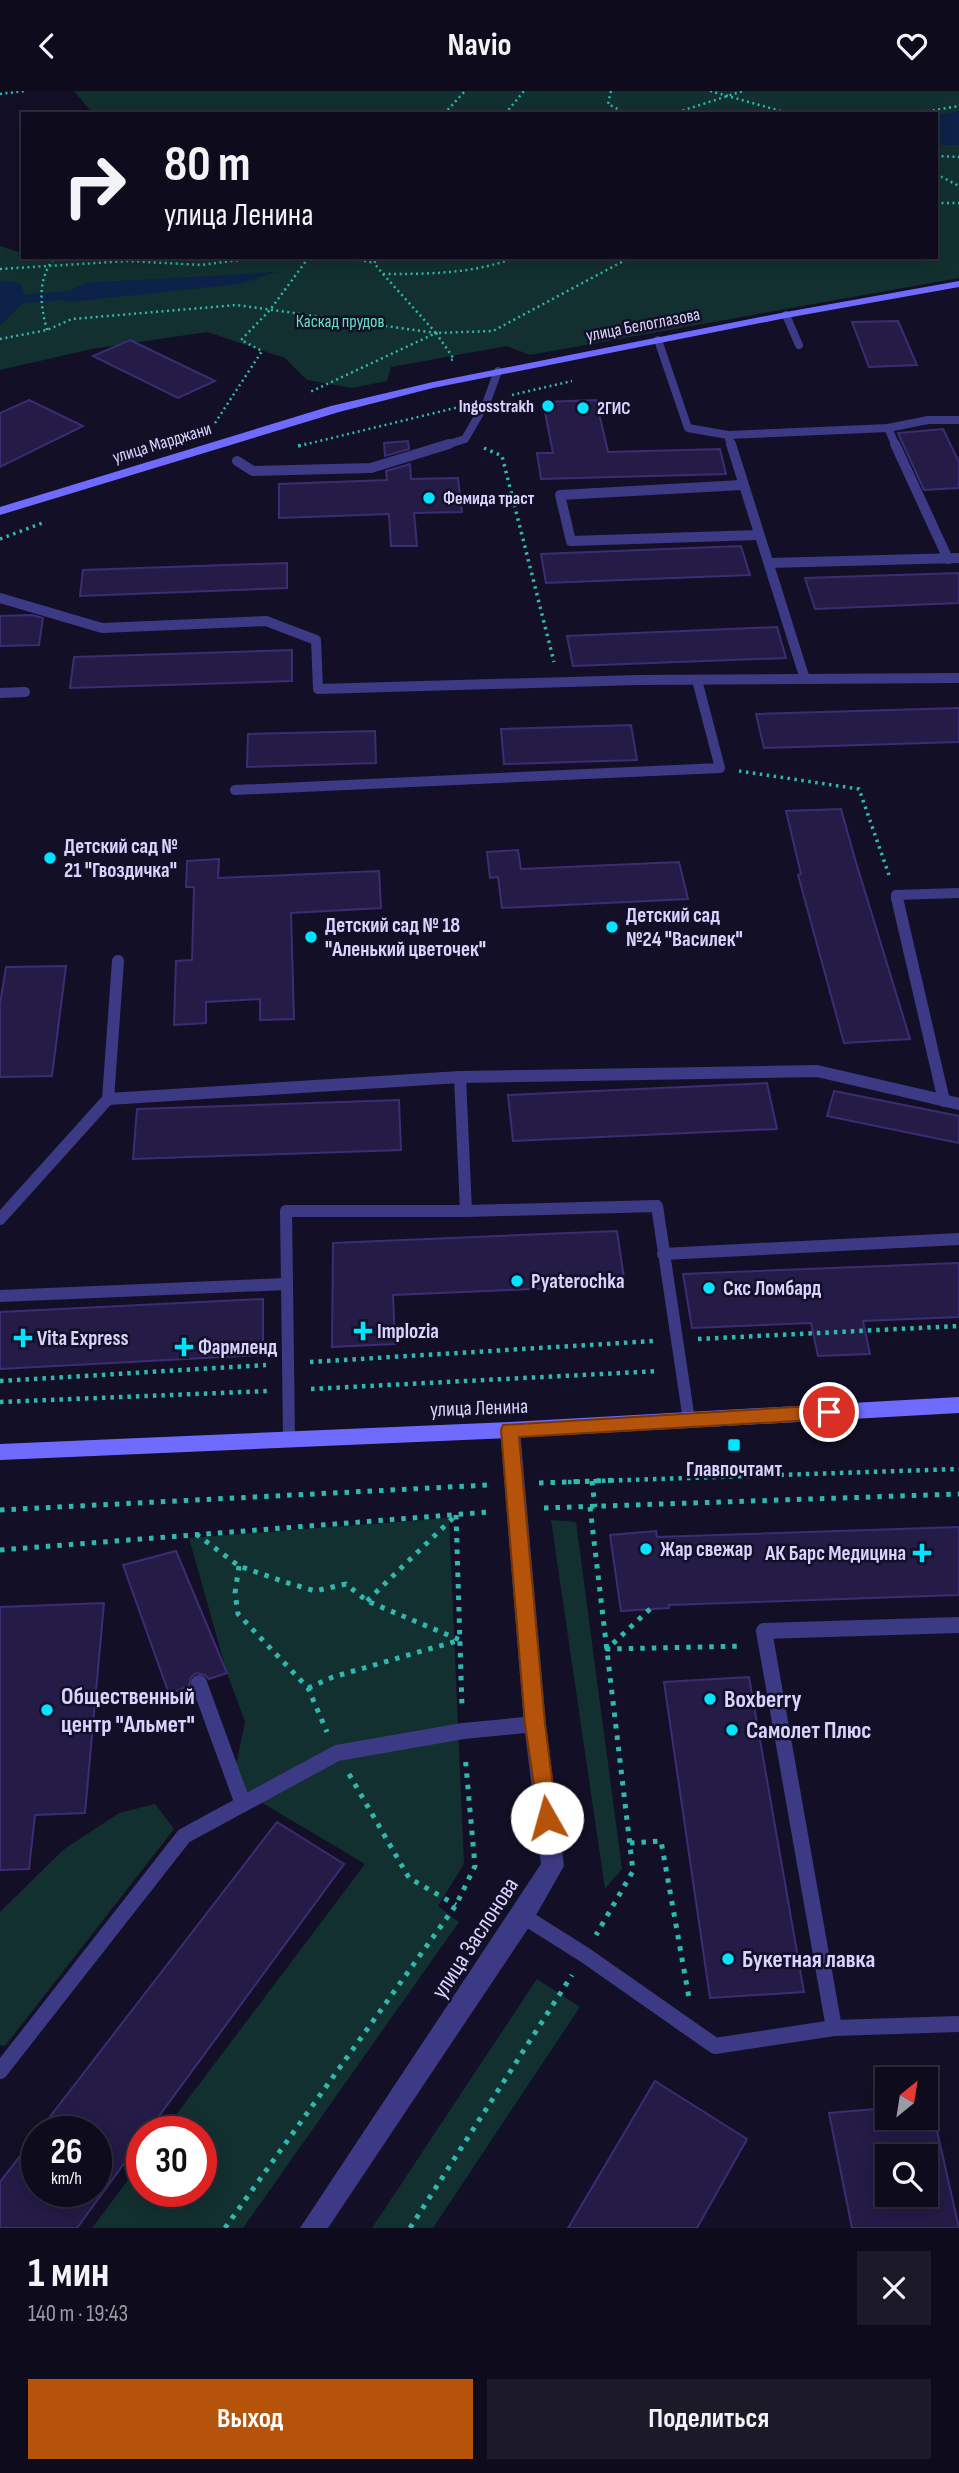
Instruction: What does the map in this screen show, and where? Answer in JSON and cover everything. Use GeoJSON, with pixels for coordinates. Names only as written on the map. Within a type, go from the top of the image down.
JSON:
{"type":"FeatureCollection","features":[{"type":"Feature","properties":{"kind":"street","name":"улица Белоглазова"},"geometry":{"type":"LineString","coordinates":[[335,409],[498,371],[959,284]]}},
{"type":"Feature","properties":{"kind":"street","name":"улица Марджани"},"geometry":{"type":"LineString","coordinates":[[0,511],[335,409]]}},
{"type":"Feature","properties":{"kind":"street","name":"улица Ленина"},"geometry":{"type":"LineString","coordinates":[[0,1452],[510,1430],[959,1405]]}},
{"type":"Feature","properties":{"kind":"street","name":"улица Заслонова"},"geometry":{"type":"LineString","coordinates":[[313,2228],[523,1916],[553,1866],[535,1724],[510,1430]]}},
{"type":"Feature","properties":{"kind":"lane"},"geometry":{"type":"LineString","coordinates":[[786,315],[799,345]]}},
{"type":"Feature","properties":{"kind":"lane"},"geometry":{"type":"LineString","coordinates":[[658,340],[688,428],[728,435],[888,428],[928,420],[959,419]]}},
{"type":"Feature","properties":{"kind":"lane"},"geometry":{"type":"LineString","coordinates":[[237,461],[253,471],[371,468],[465,439],[487,401],[498,371]]}},
{"type":"Feature","properties":{"kind":"lane"},"geometry":{"type":"LineString","coordinates":[[888,428],[948,559]]}},
{"type":"Feature","properties":{"kind":"lane"},"geometry":{"type":"LineString","coordinates":[[728,435],[804,676]]}},
{"type":"Feature","properties":{"kind":"lane"},"geometry":{"type":"LineString","coordinates":[[742,485],[560,495],[571,541],[759,535]]}},
{"type":"Feature","properties":{"kind":"lane"},"geometry":{"type":"LineString","coordinates":[[769,563],[959,558]]}},
{"type":"Feature","properties":{"kind":"lane"},"geometry":{"type":"LineString","coordinates":[[0,599],[102,628],[266,621],[316,640],[317,689],[558,680],[698,680],[804,676],[959,678]]}},
{"type":"Feature","properties":{"kind":"lane"},"geometry":{"type":"LineString","coordinates":[[235,790],[720,768],[698,680]]}},
{"type":"Feature","properties":{"kind":"lane"},"geometry":{"type":"LineString","coordinates":[[0,693],[25,692]]}},
{"type":"Feature","properties":{"kind":"lane"},"geometry":{"type":"LineString","coordinates":[[944,1101],[896,895],[959,893]]}},
{"type":"Feature","properties":{"kind":"lane"},"geometry":{"type":"LineString","coordinates":[[0,1219],[108,1099],[118,961]]}},
{"type":"Feature","properties":{"kind":"lane"},"geometry":{"type":"LineString","coordinates":[[108,1099],[460,1077],[817,1071],[959,1104]]}},
{"type":"Feature","properties":{"kind":"lane"},"geometry":{"type":"LineString","coordinates":[[460,1077],[466,1212]]}},
{"type":"Feature","properties":{"kind":"lane"},"geometry":{"type":"LineString","coordinates":[[289,1438],[286,1211],[466,1212],[656,1206],[689,1420]]}},
{"type":"Feature","properties":{"kind":"lane"},"geometry":{"type":"LineString","coordinates":[[663,1254],[959,1239]]}},
{"type":"Feature","properties":{"kind":"lane"},"geometry":{"type":"LineString","coordinates":[[0,1296],[287,1284]]}},
{"type":"Feature","properties":{"kind":"lane"},"geometry":{"type":"LineString","coordinates":[[834,2028],[764,1631],[959,1625]]}},
{"type":"Feature","properties":{"kind":"lane"},"geometry":{"type":"LineString","coordinates":[[199,1683],[243,1804]]}},
{"type":"Feature","properties":{"kind":"lane"},"geometry":{"type":"LineString","coordinates":[[0,2071],[184,1836],[337,1753],[463,1731],[535,1724]]}},
{"type":"Feature","properties":{"kind":"lane"},"geometry":{"type":"LineString","coordinates":[[523,1916],[585,1955],[715,2046],[834,2028],[959,2024]]}},
{"type":"Feature","properties":{"kind":"path"},"geometry":{"type":"LineString","coordinates":[[0,94],[25,91]]}},
{"type":"Feature","properties":{"kind":"path"},"geometry":{"type":"LineString","coordinates":[[446,112],[465,91]]}},
{"type":"Feature","properties":{"kind":"path"},"geometry":{"type":"LineString","coordinates":[[507,112],[524,91]]}},
{"type":"Feature","properties":{"kind":"path"},"geometry":{"type":"LineString","coordinates":[[611,91],[608,104],[622,112]]}},
{"type":"Feature","properties":{"kind":"path"},"geometry":{"type":"LineString","coordinates":[[710,91],[784,112]]}},
{"type":"Feature","properties":{"kind":"path"},"geometry":{"type":"LineString","coordinates":[[678,112],[743,91]]}},
{"type":"Feature","properties":{"kind":"path"},"geometry":{"type":"LineString","coordinates":[[923,112],[959,106]]}},
{"type":"Feature","properties":{"kind":"path"},"geometry":{"type":"LineString","coordinates":[[938,156],[959,157]]}},
{"type":"Feature","properties":{"kind":"path"},"geometry":{"type":"LineString","coordinates":[[938,175],[959,186]]}},
{"type":"Feature","properties":{"kind":"path"},"geometry":{"type":"LineString","coordinates":[[938,203],[959,203]]}},
{"type":"Feature","properties":{"kind":"path"},"geometry":{"type":"LineString","coordinates":[[47,330],[41,309],[42,288],[46,266],[53,259]]}},
{"type":"Feature","properties":{"kind":"path"},"geometry":{"type":"LineString","coordinates":[[0,269],[128,261],[202,265],[246,259]]}},
{"type":"Feature","properties":{"kind":"path"},"geometry":{"type":"LineString","coordinates":[[224,424],[211,429],[262,351],[241,340],[270,310],[308,259]]}},
{"type":"Feature","properties":{"kind":"path"},"geometry":{"type":"LineString","coordinates":[[357,259],[374,263],[436,333]]}},
{"type":"Feature","properties":{"kind":"path"},"geometry":{"type":"LineString","coordinates":[[374,263],[377,259]]}},
{"type":"Feature","properties":{"kind":"path"},"geometry":{"type":"LineString","coordinates":[[383,274],[466,273],[489,270],[513,259]]}},
{"type":"Feature","properties":{"kind":"path"},"geometry":{"type":"LineString","coordinates":[[0,339],[47,330],[72,319],[237,305],[436,333],[493,331],[627,259]]}},
{"type":"Feature","properties":{"kind":"path"},"geometry":{"type":"LineString","coordinates":[[301,395],[436,333]]}},
{"type":"Feature","properties":{"kind":"path"},"geometry":{"type":"LineString","coordinates":[[451,409],[465,439],[502,456],[558,680]]}},
{"type":"Feature","properties":{"kind":"path"},"geometry":{"type":"LineString","coordinates":[[720,768],[859,789],[896,895]]}},
{"type":"Feature","properties":{"kind":"path"},"geometry":{"type":"LineString","coordinates":[[0,1381],[675,1340],[959,1326]]}},
{"type":"Feature","properties":{"kind":"path"},"geometry":{"type":"LineString","coordinates":[[0,1402],[681,1370]]}},
{"type":"Feature","properties":{"kind":"path"},"geometry":{"type":"LineString","coordinates":[[0,1510],[514,1484],[959,1469]]}},
{"type":"Feature","properties":{"kind":"path"},"geometry":{"type":"LineString","coordinates":[[592,1481],[596,1507]]}},
{"type":"Feature","properties":{"kind":"path"},"geometry":{"type":"LineString","coordinates":[[0,1551],[517,1509],[959,1495]]}},
{"type":"Feature","properties":{"kind":"path"},"geometry":{"type":"LineString","coordinates":[[367,1601],[456,1515]]}},
{"type":"Feature","properties":{"kind":"path"},"geometry":{"type":"LineString","coordinates":[[225,2228],[456,1905],[475,1866],[463,1731],[456,1515]]}},
{"type":"Feature","properties":{"kind":"path"},"geometry":{"type":"LineString","coordinates":[[196,1533],[239,1566],[315,1591],[346,1584],[367,1601],[460,1640]]}},
{"type":"Feature","properties":{"kind":"path"},"geometry":{"type":"LineString","coordinates":[[239,1566],[235,1593],[237,1614],[308,1688],[337,1753],[409,1878],[456,1905]]}},
{"type":"Feature","properties":{"kind":"path"},"geometry":{"type":"LineString","coordinates":[[650,1609],[607,1649],[747,1646],[768,1655]]}},
{"type":"Feature","properties":{"kind":"path"},"geometry":{"type":"LineString","coordinates":[[308,1688],[334,1677],[460,1640]]}},
{"type":"Feature","properties":{"kind":"path"},"geometry":{"type":"LineString","coordinates":[[630,1843],[661,1841],[695,2032]]}},
{"type":"Feature","properties":{"kind":"green space","name":"Каскад прудов"},"geometry":{"type":"Polygon","coordinates":[[[74,91],[959,91],[959,278],[530,355],[507,346],[391,367],[387,381],[352,388],[307,380],[285,358],[207,332],[92,349],[0,370],[0,246],[21,252],[21,259],[49,261],[938,259],[938,112],[99,112],[89,109],[74,91]]]}},
{"type":"Feature","properties":{"kind":"green space"},"geometry":{"type":"Polygon","coordinates":[[[449,1518],[464,1864],[438,1906],[459,1922],[243,2228],[92,2228],[108,2207],[112,2207],[112,2201],[126,2182],[126,2207],[217,2207],[217,2116],[175,2116],[365,1864],[232,1785],[245,1722],[227,1673],[189,1538],[449,1518]]]}},
{"type":"Feature","properties":{"kind":"green space"},"geometry":{"type":"Polygon","coordinates":[[[551,1520],[576,1522],[622,1869],[605,1889],[551,1520]]]}},
{"type":"Feature","properties":{"kind":"green space"},"geometry":{"type":"Polygon","coordinates":[[[155,1804],[174,1829],[5,2046],[0,2045],[0,1912],[63,1850],[119,1813],[155,1804]]]}},
{"type":"Feature","properties":{"kind":"green space"},"geometry":{"type":"Polygon","coordinates":[[[537,1979],[580,2007],[433,2228],[372,2228],[537,1979]]]}},
{"type":"Feature","properties":{"kind":"water"},"geometry":{"type":"Polygon","coordinates":[[[959,111],[959,145],[938,145],[938,115],[959,111]]]}},
{"type":"Feature","properties":{"kind":"water"},"geometry":{"type":"Polygon","coordinates":[[[277,272],[238,284],[70,302],[62,300],[23,303],[0,326],[0,281],[20,283],[25,295],[69,291],[85,283],[277,272]]]}},
{"type":"Feature","properties":{"kind":"building"},"geometry":{"type":"Polygon","coordinates":[[[898,321],[917,365],[869,367],[852,322],[898,321]]]}},
{"type":"Feature","properties":{"kind":"building"},"geometry":{"type":"Polygon","coordinates":[[[130,340],[215,381],[178,398],[93,356],[130,340]]]}},
{"type":"Feature","properties":{"kind":"building"},"geometry":{"type":"Polygon","coordinates":[[[29,400],[83,426],[0,467],[0,413],[29,400]]]}},
{"type":"Feature","properties":{"kind":"building"},"geometry":{"type":"Polygon","coordinates":[[[596,400],[608,452],[720,449],[726,474],[541,479],[537,453],[553,453],[543,402],[596,400]]]}},
{"type":"Feature","properties":{"kind":"building"},"geometry":{"type":"Polygon","coordinates":[[[943,429],[959,462],[959,488],[924,490],[898,433],[943,429]]]}},
{"type":"Feature","properties":{"kind":"building"},"geometry":{"type":"Polygon","coordinates":[[[408,441],[409,449],[385,456],[384,443],[408,441]]]}},
{"type":"Feature","properties":{"kind":"building"},"geometry":{"type":"Polygon","coordinates":[[[410,464],[411,479],[458,478],[462,512],[414,513],[417,546],[391,546],[389,514],[279,518],[279,484],[387,480],[386,471],[410,464]]]}},
{"type":"Feature","properties":{"kind":"building"},"geometry":{"type":"Polygon","coordinates":[[[741,546],[750,575],[546,583],[541,554],[741,546]]]}},
{"type":"Feature","properties":{"kind":"building"},"geometry":{"type":"Polygon","coordinates":[[[287,563],[287,588],[80,596],[83,570],[287,563]]]}},
{"type":"Feature","properties":{"kind":"building"},"geometry":{"type":"Polygon","coordinates":[[[959,573],[959,603],[815,609],[805,578],[959,573]]]}},
{"type":"Feature","properties":{"kind":"building"},"geometry":{"type":"Polygon","coordinates":[[[32,615],[43,618],[39,645],[0,646],[0,616],[32,615]]]}},
{"type":"Feature","properties":{"kind":"building"},"geometry":{"type":"Polygon","coordinates":[[[777,627],[786,658],[573,666],[567,636],[777,627]]]}},
{"type":"Feature","properties":{"kind":"building"},"geometry":{"type":"Polygon","coordinates":[[[292,650],[292,681],[70,688],[74,657],[292,650]]]}},
{"type":"Feature","properties":{"kind":"building"},"geometry":{"type":"Polygon","coordinates":[[[959,708],[959,742],[764,748],[756,714],[959,708]]]}},
{"type":"Feature","properties":{"kind":"building"},"geometry":{"type":"Polygon","coordinates":[[[631,725],[637,760],[504,764],[501,729],[631,725]]]}},
{"type":"Feature","properties":{"kind":"building"},"geometry":{"type":"Polygon","coordinates":[[[375,731],[376,763],[247,767],[248,734],[375,731]]]}},
{"type":"Feature","properties":{"kind":"building"},"geometry":{"type":"Polygon","coordinates":[[[841,809],[910,1039],[844,1043],[798,875],[801,874],[786,811],[841,809]]]}},
{"type":"Feature","properties":{"kind":"building"},"geometry":{"type":"Polygon","coordinates":[[[518,850],[521,869],[679,862],[688,899],[502,908],[498,877],[490,878],[487,852],[518,850]]]}},
{"type":"Feature","properties":{"kind":"building"},"geometry":{"type":"Polygon","coordinates":[[[219,859],[218,878],[379,871],[381,908],[291,913],[294,1019],[260,1020],[260,999],[206,1002],[206,1023],[174,1025],[176,961],[192,960],[194,887],[186,887],[187,861],[219,859]]]}},
{"type":"Feature","properties":{"kind":"building"},"geometry":{"type":"Polygon","coordinates":[[[66,966],[52,1076],[0,1077],[0,1004],[6,967],[66,966]]]}},
{"type":"Feature","properties":{"kind":"building"},"geometry":{"type":"Polygon","coordinates":[[[767,1083],[777,1129],[513,1141],[508,1095],[767,1083]]]}},
{"type":"Feature","properties":{"kind":"building"},"geometry":{"type":"Polygon","coordinates":[[[834,1091],[959,1116],[959,1143],[827,1116],[834,1091]]]}},
{"type":"Feature","properties":{"kind":"building"},"geometry":{"type":"Polygon","coordinates":[[[399,1100],[401,1150],[133,1159],[137,1109],[399,1100]]]}},
{"type":"Feature","properties":{"kind":"building"},"geometry":{"type":"Polygon","coordinates":[[[617,1231],[625,1285],[393,1295],[395,1344],[332,1347],[333,1243],[617,1231]]]}},
{"type":"Feature","properties":{"kind":"building"},"geometry":{"type":"Polygon","coordinates":[[[959,1263],[959,1317],[863,1321],[870,1354],[818,1356],[811,1323],[692,1328],[683,1274],[959,1263]]]}},
{"type":"Feature","properties":{"kind":"building"},"geometry":{"type":"Polygon","coordinates":[[[263,1299],[263,1355],[0,1369],[0,1312],[263,1299]]]}},
{"type":"Feature","properties":{"kind":"building"},"geometry":{"type":"Polygon","coordinates":[[[959,1527],[959,1595],[669,1605],[669,1608],[621,1611],[610,1535],[656,1531],[657,1537],[959,1527]]]}},
{"type":"Feature","properties":{"kind":"building"},"geometry":{"type":"Polygon","coordinates":[[[176,1551],[227,1673],[209,1679],[196,1673],[191,1677],[189,1686],[169,1694],[123,1565],[176,1551]]]}},
{"type":"Feature","properties":{"kind":"building","name":"Общественный центр \"Альмет\""},"geometry":{"type":"Polygon","coordinates":[[[104,1603],[85,1813],[35,1815],[29,1869],[0,1870],[0,1607],[104,1603]]]}},
{"type":"Feature","properties":{"kind":"building"},"geometry":{"type":"Polygon","coordinates":[[[749,1677],[804,1992],[710,1998],[664,1682],[749,1677]]]}},
{"type":"Feature","properties":{"kind":"building"},"geometry":{"type":"Polygon","coordinates":[[[277,1822],[344,1864],[159,2116],[126,2116],[126,2161],[112,2180],[112,2116],[51,2116],[277,1822]]]}},
{"type":"Feature","properties":{"kind":"building"},"geometry":{"type":"Polygon","coordinates":[[[655,2081],[747,2139],[697,2228],[568,2228],[655,2081]]]}},
{"type":"Feature","properties":{"kind":"building"},"geometry":{"type":"Polygon","coordinates":[[[875,2109],[875,2130],[937,2130],[959,2228],[852,2228],[829,2113],[875,2109]]]}},
{"type":"Feature","properties":{"kind":"building"},"geometry":{"type":"Polygon","coordinates":[[[21,2155],[21,2207],[92,2207],[77,2228],[0,2228],[0,2182],[21,2155]]]}},
{"type":"Feature","properties":{"kind":"place","name":"Ingosstrakh"},"geometry":{"type":"Point","coordinates":[548,406]}},
{"type":"Feature","properties":{"kind":"place","name":"2ГИС"},"geometry":{"type":"Point","coordinates":[583,408]}},
{"type":"Feature","properties":{"kind":"place","name":"Фемида траст"},"geometry":{"type":"Point","coordinates":[429,498]}},
{"type":"Feature","properties":{"kind":"place","name":"Детский сад № 21 \"Гвоздичка\""},"geometry":{"type":"Point","coordinates":[50,858]}},
{"type":"Feature","properties":{"kind":"place","name":"Детский сад №24 \"Василек\""},"geometry":{"type":"Point","coordinates":[612,927]}},
{"type":"Feature","properties":{"kind":"place","name":"Детский сад № 18 \"Аленький цветочек\""},"geometry":{"type":"Point","coordinates":[311,937]}},
{"type":"Feature","properties":{"kind":"place","name":"Pyaterochka"},"geometry":{"type":"Point","coordinates":[517,1281]}},
{"type":"Feature","properties":{"kind":"place","name":"Скс Ломбард"},"geometry":{"type":"Point","coordinates":[709,1288]}},
{"type":"Feature","properties":{"kind":"place","name":"Implozia"},"geometry":{"type":"Point","coordinates":[363,1331]}},
{"type":"Feature","properties":{"kind":"place","name":"Vita Express"},"geometry":{"type":"Point","coordinates":[23,1338]}},
{"type":"Feature","properties":{"kind":"place","name":"Фармленд"},"geometry":{"type":"Point","coordinates":[184,1347]}},
{"type":"Feature","properties":{"kind":"place","name":"Главпочтамт"},"geometry":{"type":"Point","coordinates":[734,1445]}},
{"type":"Feature","properties":{"kind":"place","name":"Жар свежар"},"geometry":{"type":"Point","coordinates":[646,1549]}},
{"type":"Feature","properties":{"kind":"place","name":"АК Барс Медицина"},"geometry":{"type":"Point","coordinates":[922,1553]}},
{"type":"Feature","properties":{"kind":"place","name":"Boxberry"},"geometry":{"type":"Point","coordinates":[710,1699]}},
{"type":"Feature","properties":{"kind":"place","name":"Общественный центр \"Альмет\""},"geometry":{"type":"Point","coordinates":[47,1710]}},
{"type":"Feature","properties":{"kind":"place","name":"Самолет Плюс"},"geometry":{"type":"Point","coordinates":[732,1730]}},
{"type":"Feature","properties":{"kind":"place","name":"Букетная лавка"},"geometry":{"type":"Point","coordinates":[728,1959]}},
{"type":"Feature","properties":{"kind":"route"},"geometry":{"type":"LineString","coordinates":[[547,1818],[535,1724],[510,1430],[829,1412]]}}]}
